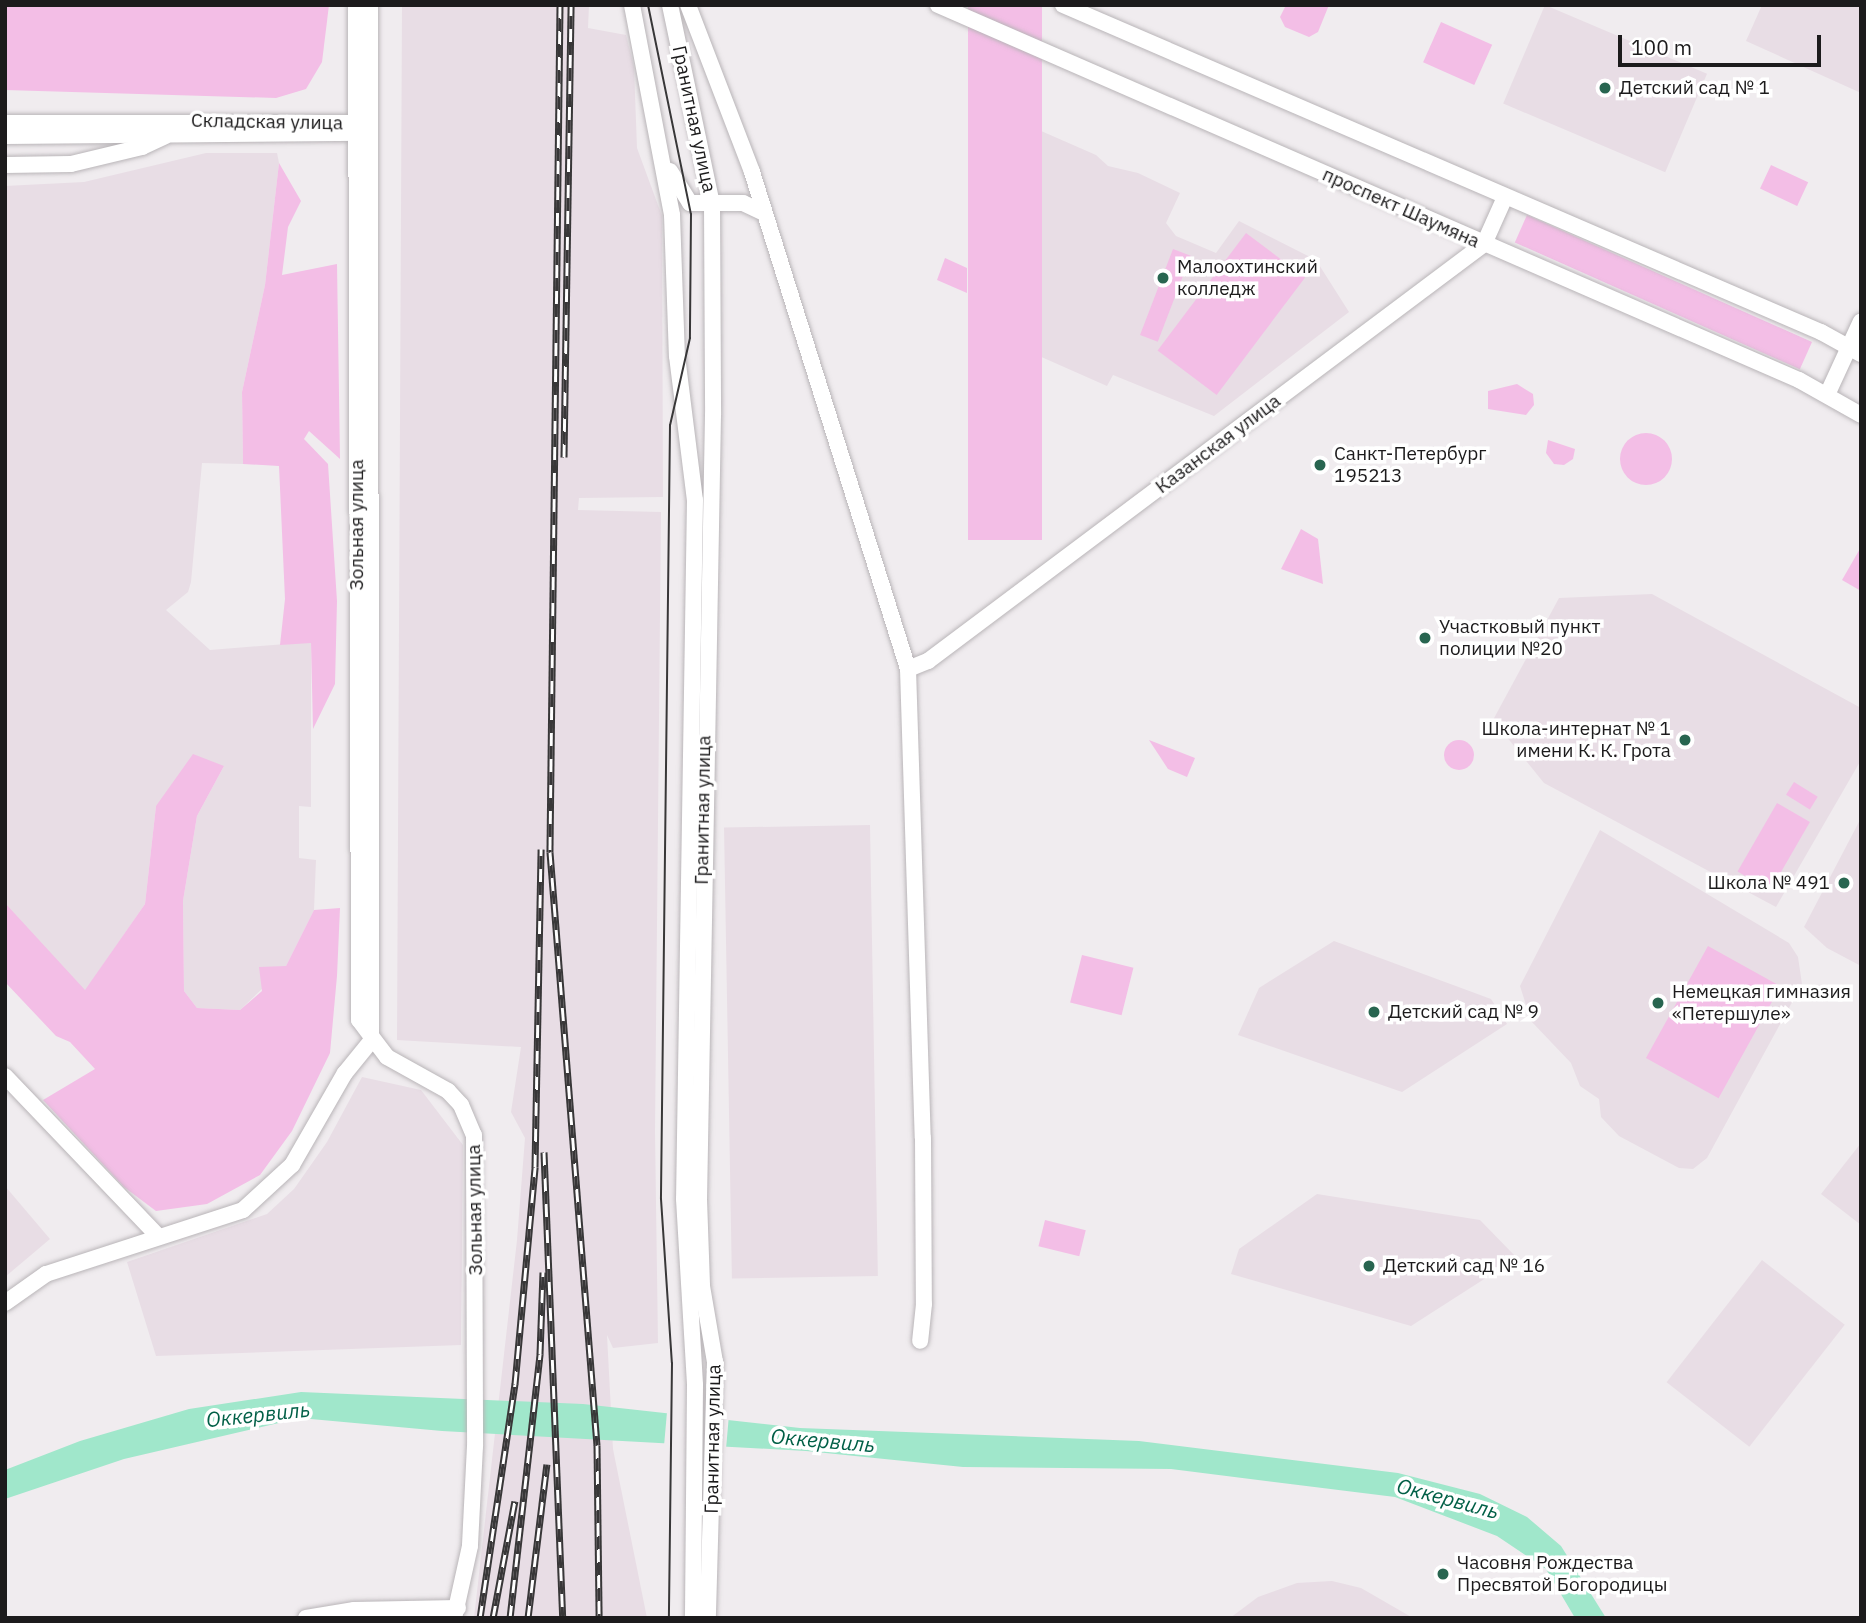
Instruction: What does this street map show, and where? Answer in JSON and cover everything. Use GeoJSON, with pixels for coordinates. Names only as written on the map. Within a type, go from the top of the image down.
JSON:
{"type":"FeatureCollection","features":[{"type":"Feature","properties":{"kind":"street","name":"Зольная улица"},"geometry":{"type":"LineString","coordinates":[[356,5],[361,130],[359,1020],[370,1041],[387,1058],[448,1091],[461,1105],[474,1135],[475,1446],[470,1546],[456,1613]]}},
{"type":"Feature","properties":{"kind":"street","name":"Зольная улица"},"geometry":{"type":"LineString","coordinates":[[361,130],[370,5]]}},
{"type":"Feature","properties":{"kind":"street","name":"Гранитная улица"},"geometry":{"type":"LineString","coordinates":[[632,5],[673,215],[677,356],[695,500],[684,1186],[695,1385],[693,1618]]}},
{"type":"Feature","properties":{"kind":"street","name":"Гранитная улица"},"geometry":{"type":"LineString","coordinates":[[670,5],[712,205],[713,415],[699,1199],[702,1286],[715,1385],[708,1618]]}},
{"type":"Feature","properties":{"kind":"street","name":"Гранитная улица"},"geometry":{"type":"LineString","coordinates":[[688,5],[722,84],[908,670],[923,1138],[924,1304],[920,1341]]}},
{"type":"Feature","properties":{"kind":"street","name":"проспект Шаумяна"},"geometry":{"type":"LineString","coordinates":[[938,5],[1827,395],[1861,415]]}},
{"type":"Feature","properties":{"kind":"street"},"geometry":{"type":"LineString","coordinates":[[1063,5],[1855,351]]}},
{"type":"Feature","properties":{"kind":"street","name":"Складская улица"},"geometry":{"type":"LineString","coordinates":[[5,122],[361,130]]}},
{"type":"Feature","properties":{"kind":"street","name":"Складская улица"},"geometry":{"type":"LineString","coordinates":[[5,136],[361,130]]}},
{"type":"Feature","properties":{"kind":"street"},"geometry":{"type":"LineString","coordinates":[[5,165],[71,164],[142,147],[173,133]]}},
{"type":"Feature","properties":{"kind":"street"},"geometry":{"type":"LineString","coordinates":[[663,158],[682,196],[698,206],[743,203],[762,212]]}},
{"type":"Feature","properties":{"kind":"street","name":"Казанская улица"},"geometry":{"type":"LineString","coordinates":[[908,670],[928,661],[1483,244],[1505,197]]}},
{"type":"Feature","properties":{"kind":"street"},"geometry":{"type":"LineString","coordinates":[[1827,395],[1855,351],[1861,321]]}},
{"type":"Feature","properties":{"kind":"street"},"geometry":{"type":"LineString","coordinates":[[5,1303],[46,1274],[243,1210],[271,1188],[315,1133],[345,1073],[370,1041]]}},
{"type":"Feature","properties":{"kind":"street"},"geometry":{"type":"LineString","coordinates":[[5,1076],[158,1236]]}},
{"type":"Feature","properties":{"kind":"street"},"geometry":{"type":"LineString","coordinates":[[306,1618],[354,1610],[456,1613]]}},
{"type":"Feature","properties":{"kind":"shaded area"},"geometry":{"type":"Polygon","coordinates":[[[5,5],[329,5],[322,62],[306,89],[276,98],[5,90],[5,5]]]}},
{"type":"Feature","properties":{"kind":"shaded area"},"geometry":{"type":"Polygon","coordinates":[[[402,5],[589,5],[588,28],[626,35],[634,67],[637,148],[662,216],[663,497],[579,498],[578,510],[661,512],[655,1132],[658,1343],[613,1348],[607,1335],[613,1449],[647,1618],[474,1618],[517,1240],[525,1138],[511,1112],[521,1047],[397,1040],[402,5]]]}},
{"type":"Feature","properties":{"kind":"shaded area"},"geometry":{"type":"Polygon","coordinates":[[[968,5],[1042,5],[1042,540],[968,540],[968,5]]]}},
{"type":"Feature","properties":{"kind":"shaded area"},"geometry":{"type":"Polygon","coordinates":[[[1286,5],[1329,5],[1318,32],[1309,37],[1285,27],[1280,17],[1286,5]]]}},
{"type":"Feature","properties":{"kind":"shaded area","name":"Детский сад № 1"},"geometry":{"type":"Polygon","coordinates":[[[1545,5],[1707,74],[1665,172],[1503,103],[1545,5]]]}},
{"type":"Feature","properties":{"kind":"shaded area"},"geometry":{"type":"Polygon","coordinates":[[[1762,5],[1861,5],[1861,93],[1746,41],[1762,5]]]}},
{"type":"Feature","properties":{"kind":"shaded area"},"geometry":{"type":"Polygon","coordinates":[[[1441,22],[1492,45],[1474,85],[1423,62],[1441,22]]]}},
{"type":"Feature","properties":{"kind":"shaded area","name":"Малоохтинский колледж"},"geometry":{"type":"Polygon","coordinates":[[[1032,127],[1096,155],[1108,166],[1138,173],[1180,193],[1166,223],[1176,236],[1216,253],[1239,221],[1316,260],[1349,312],[1214,416],[1113,375],[1107,386],[1010,343],[993,250],[1002,219],[998,213],[1032,127]]]}},
{"type":"Feature","properties":{"kind":"shaded area"},"geometry":{"type":"Polygon","coordinates":[[[206,153],[277,153],[279,163],[265,285],[242,392],[243,464],[202,463],[191,582],[188,592],[166,610],[210,650],[311,642],[311,807],[299,806],[299,858],[316,860],[314,910],[286,966],[240,1010],[197,1008],[184,991],[183,901],[197,816],[224,766],[156,806],[145,904],[85,991],[5,944],[5,186],[84,182],[206,153]]]}},
{"type":"Feature","properties":{"kind":"shaded area"},"geometry":{"type":"Polygon","coordinates":[[[279,163],[301,201],[288,227],[282,275],[337,264],[340,459],[309,431],[304,439],[328,464],[337,601],[335,684],[313,729],[311,643],[280,645],[285,599],[279,466],[243,464],[242,392],[265,285],[279,163]]]}},
{"type":"Feature","properties":{"kind":"shaded area"},"geometry":{"type":"Polygon","coordinates":[[[1771,165],[1808,182],[1797,206],[1760,189],[1771,165]]]}},
{"type":"Feature","properties":{"kind":"shaded area"},"geometry":{"type":"Polygon","coordinates":[[[1527,215],[1812,342],[1800,369],[1515,242],[1527,215]]]}},
{"type":"Feature","properties":{"kind":"shaded area"},"geometry":{"type":"Polygon","coordinates":[[[1246,233],[1305,278],[1217,395],[1158,350],[1246,233]]]}},
{"type":"Feature","properties":{"kind":"shaded area"},"geometry":{"type":"Polygon","coordinates":[[[1173,249],[1191,256],[1158,342],[1140,335],[1173,249]]]}},
{"type":"Feature","properties":{"kind":"shaded area"},"geometry":{"type":"Polygon","coordinates":[[[945,258],[967,268],[967,293],[937,280],[945,258]]]}},
{"type":"Feature","properties":{"kind":"shaded area"},"geometry":{"type":"Polygon","coordinates":[[[1517,384],[1533,394],[1534,405],[1526,415],[1488,409],[1488,391],[1517,384]]]}},
{"type":"Feature","properties":{"kind":"shaded area"},"geometry":{"type":"Polygon","coordinates":[[[1646,433],[1656,435],[1664,441],[1670,449],[1670,469],[1664,477],[1656,483],[1646,485],[1636,483],[1628,477],[1622,469],[1620,459],[1622,449],[1628,441],[1636,435],[1646,433]]]}},
{"type":"Feature","properties":{"kind":"shaded area"},"geometry":{"type":"Polygon","coordinates":[[[1548,440],[1575,449],[1573,459],[1564,465],[1554,464],[1546,453],[1548,440]]]}},
{"type":"Feature","properties":{"kind":"shaded area"},"geometry":{"type":"Polygon","coordinates":[[[1301,529],[1318,539],[1323,584],[1281,569],[1301,529]]]}},
{"type":"Feature","properties":{"kind":"shaded area"},"geometry":{"type":"Polygon","coordinates":[[[1861,547],[1861,591],[1842,580],[1861,547]]]}},
{"type":"Feature","properties":{"kind":"shaded area","name":"Школа-интернат № 1 имени К. К. Грота"},"geometry":{"type":"Polygon","coordinates":[[[1652,594],[1861,708],[1861,760],[1776,907],[1544,783],[1493,720],[1559,598],[1652,594]]]}},
{"type":"Feature","properties":{"kind":"shaded area"},"geometry":{"type":"Polygon","coordinates":[[[1149,740],[1195,758],[1187,777],[1168,769],[1149,740]]]}},
{"type":"Feature","properties":{"kind":"shaded area"},"geometry":{"type":"Polygon","coordinates":[[[1459,740],[1470,744],[1474,755],[1470,766],[1459,770],[1448,766],[1444,755],[1448,744],[1459,740]]]}},
{"type":"Feature","properties":{"kind":"shaded area"},"geometry":{"type":"Polygon","coordinates":[[[193,754],[224,766],[197,816],[183,901],[184,991],[197,1008],[240,1010],[262,991],[259,967],[286,966],[314,910],[340,908],[337,976],[330,1053],[292,1131],[260,1175],[207,1204],[156,1211],[124,1187],[43,1100],[95,1069],[70,1042],[56,1036],[5,982],[5,903],[85,990],[145,904],[156,806],[193,754]]]}},
{"type":"Feature","properties":{"kind":"shaded area"},"geometry":{"type":"Polygon","coordinates":[[[1794,782],[1818,797],[1810,810],[1786,795],[1794,782]]]}},
{"type":"Feature","properties":{"kind":"shaded area"},"geometry":{"type":"Polygon","coordinates":[[[1777,803],[1810,822],[1770,890],[1738,871],[1777,803]]]}},
{"type":"Feature","properties":{"kind":"shaded area","name":"Школа № 491"},"geometry":{"type":"Polygon","coordinates":[[[1861,818],[1861,966],[1827,948],[1804,927],[1861,818]]]}},
{"type":"Feature","properties":{"kind":"shaded area"},"geometry":{"type":"Polygon","coordinates":[[[870,825],[878,1276],[732,1278],[724,828],[870,825]]]}},
{"type":"Feature","properties":{"kind":"shaded area","name":"Немецкая гимназия «Петершуле»"},"geometry":{"type":"Polygon","coordinates":[[[1600,830],[1789,943],[1798,957],[1802,984],[1707,1158],[1693,1169],[1679,1168],[1619,1136],[1601,1117],[1599,1099],[1580,1086],[1571,1063],[1531,1021],[1520,986],[1600,830]]]}},
{"type":"Feature","properties":{"kind":"shaded area","name":"Детский сад № 9"},"geometry":{"type":"Polygon","coordinates":[[[1334,941],[1491,999],[1507,1024],[1402,1092],[1238,1035],[1259,988],[1334,941]]]}},
{"type":"Feature","properties":{"kind":"shaded area"},"geometry":{"type":"Polygon","coordinates":[[[1708,946],[1781,986],[1719,1098],[1646,1058],[1708,946]]]}},
{"type":"Feature","properties":{"kind":"shaded area"},"geometry":{"type":"Polygon","coordinates":[[[1082,955],[1133,968],[1122,1015],[1070,1003],[1082,955]]]}},
{"type":"Feature","properties":{"kind":"shaded area"},"geometry":{"type":"Polygon","coordinates":[[[362,1077],[421,1090],[463,1145],[461,1345],[156,1356],[127,1262],[267,1214],[294,1189],[327,1142],[362,1077]]]}},
{"type":"Feature","properties":{"kind":"shaded area"},"geometry":{"type":"Polygon","coordinates":[[[1861,1143],[1861,1225],[1821,1194],[1861,1143]]]}},
{"type":"Feature","properties":{"kind":"shaded area"},"geometry":{"type":"Polygon","coordinates":[[[5,1186],[50,1239],[5,1277],[5,1186]]]}},
{"type":"Feature","properties":{"kind":"shaded area","name":"Детский сад № 16"},"geometry":{"type":"Polygon","coordinates":[[[1317,1194],[1480,1220],[1517,1258],[1411,1326],[1231,1274],[1239,1249],[1317,1194]]]}},
{"type":"Feature","properties":{"kind":"shaded area"},"geometry":{"type":"Polygon","coordinates":[[[1045,1220],[1086,1230],[1079,1256],[1038,1246],[1045,1220]]]}},
{"type":"Feature","properties":{"kind":"shaded area"},"geometry":{"type":"Polygon","coordinates":[[[1762,1260],[1845,1325],[1749,1447],[1667,1382],[1762,1260]]]}},
{"type":"Feature","properties":{"kind":"shaded area"},"geometry":{"type":"Polygon","coordinates":[[[1332,1581],[1361,1588],[1413,1618],[1230,1618],[1258,1597],[1297,1583],[1332,1581]]]}},
{"type":"Feature","properties":{"kind":"water","name":"Оккервиль"},"geometry":{"type":"Polygon","coordinates":[[[301,1392],[583,1404],[800,1428],[1139,1441],[1398,1473],[1480,1494],[1527,1517],[1561,1546],[1606,1618],[1575,1618],[1546,1569],[1497,1536],[1395,1497],[1171,1469],[963,1467],[806,1451],[442,1431],[300,1418],[124,1459],[5,1499],[5,1470],[80,1441],[189,1409],[301,1392]]]}},
{"type":"Feature","properties":{"kind":"pier"},"geometry":{"type":"Polygon","coordinates":[[[667,1412],[729,1417],[726,1451],[664,1446],[667,1412]]]}},
{"type":"Feature","properties":{"kind":"tram line"},"geometry":{"type":"LineString","coordinates":[[648,5],[691,214],[690,338],[670,425],[661,1199],[672,1363],[669,1618]]}},
{"type":"Feature","properties":{"kind":"railway"},"geometry":{"type":"LineString","coordinates":[[560,5],[550,852],[597,1445],[599,1618]]}},
{"type":"Feature","properties":{"kind":"railway"},"geometry":{"type":"LineString","coordinates":[[564,457],[571,5]]}},
{"type":"Feature","properties":{"kind":"railway"},"geometry":{"type":"LineString","coordinates":[[480,1618],[515,1384],[535,1167],[541,849]]}},
{"type":"Feature","properties":{"kind":"railway"},"geometry":{"type":"LineString","coordinates":[[544,1152],[563,1618]]}},
{"type":"Feature","properties":{"kind":"railway"},"geometry":{"type":"LineString","coordinates":[[510,1618],[540,1354],[543,1272]]}},
{"type":"Feature","properties":{"kind":"railway"},"geometry":{"type":"LineString","coordinates":[[528,1618],[547,1464]]}},
{"type":"Feature","properties":{"kind":"railway"},"geometry":{"type":"LineString","coordinates":[[493,1618],[515,1501]]}},
{"type":"Feature","properties":{"kind":"place","name":"Детский сад № 1"},"geometry":{"type":"Point","coordinates":[1605,88]}},
{"type":"Feature","properties":{"kind":"place","name":"Малоохтинский колледж"},"geometry":{"type":"Point","coordinates":[1163,278]}},
{"type":"Feature","properties":{"kind":"place","name":"Санкт-Петербург 195213"},"geometry":{"type":"Point","coordinates":[1320,465]}},
{"type":"Feature","properties":{"kind":"place","name":"Участковый пункт полиции №20"},"geometry":{"type":"Point","coordinates":[1425,638]}},
{"type":"Feature","properties":{"kind":"place","name":"Школа-интернат № 1 имени К. К. Грота"},"geometry":{"type":"Point","coordinates":[1685,740]}},
{"type":"Feature","properties":{"kind":"place","name":"Школа № 491"},"geometry":{"type":"Point","coordinates":[1844,883]}},
{"type":"Feature","properties":{"kind":"place","name":"Немецкая гимназия «Петершуле»"},"geometry":{"type":"Point","coordinates":[1658,1003]}},
{"type":"Feature","properties":{"kind":"place","name":"Детский сад № 9"},"geometry":{"type":"Point","coordinates":[1374,1012]}},
{"type":"Feature","properties":{"kind":"place","name":"Детский сад № 16"},"geometry":{"type":"Point","coordinates":[1369,1266]}},
{"type":"Feature","properties":{"kind":"place","name":"Часовня Рождества Пресвятой Богородицы"},"geometry":{"type":"Point","coordinates":[1443,1574]}}]}
